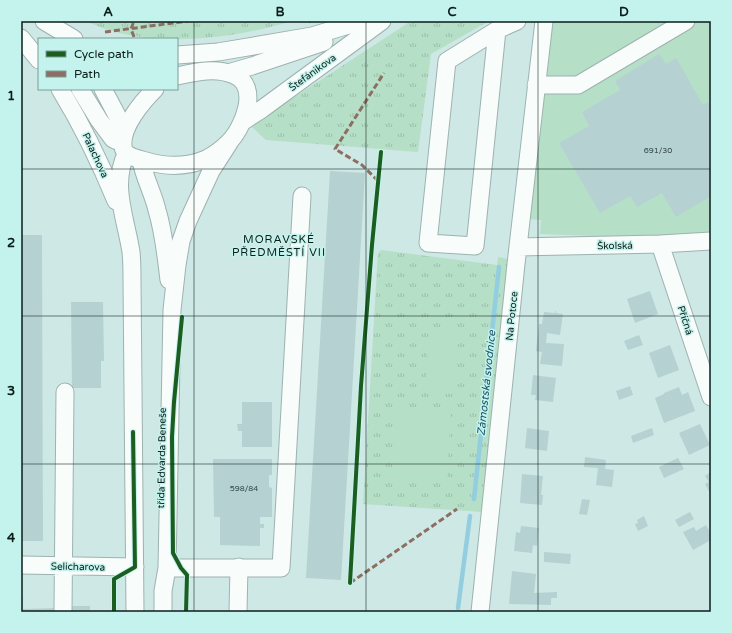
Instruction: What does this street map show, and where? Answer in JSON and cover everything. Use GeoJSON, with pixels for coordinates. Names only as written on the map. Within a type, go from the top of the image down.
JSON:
{"type":"FeatureCollection","features":[{"type":"Feature","properties":{"kind":"street"},"geometry":{"type":"LineString","coordinates":[[44,21],[64,38]]}},
{"type":"Feature","properties":{"kind":"street"},"geometry":{"type":"LineString","coordinates":[[44,21],[72,38]]}},
{"type":"Feature","properties":{"kind":"street"},"geometry":{"type":"LineString","coordinates":[[178,55],[218,52],[312,36],[362,21]]}},
{"type":"Feature","properties":{"kind":"street","name":"Štefánikova"},"geometry":{"type":"LineString","coordinates":[[228,73],[314,46],[372,21]]}},
{"type":"Feature","properties":{"kind":"street","name":"Štefánikova"},"geometry":{"type":"LineString","coordinates":[[242,122],[382,21]]}},
{"type":"Feature","properties":{"kind":"street"},"geometry":{"type":"LineString","coordinates":[[497,30],[475,246],[428,243],[447,61],[497,30],[517,21]]}},
{"type":"Feature","properties":{"kind":"street","name":"Na Potoce"},"geometry":{"type":"LineString","coordinates":[[480,612],[518,247],[544,21]]}},
{"type":"Feature","properties":{"kind":"street"},"geometry":{"type":"LineString","coordinates":[[536,85],[578,85],[686,21]]}},
{"type":"Feature","properties":{"kind":"street"},"geometry":{"type":"LineString","coordinates":[[21,30],[38,43]]}},
{"type":"Feature","properties":{"kind":"street"},"geometry":{"type":"LineString","coordinates":[[21,38],[38,59]]}},
{"type":"Feature","properties":{"kind":"street"},"geometry":{"type":"LineString","coordinates":[[178,66],[197,72]]}},
{"type":"Feature","properties":{"kind":"street"},"geometry":{"type":"LineString","coordinates":[[178,76],[209,71],[236,75],[244,83],[247,89],[249,101],[242,122]]}},
{"type":"Feature","properties":{"kind":"street","name":"Palachova"},"geometry":{"type":"LineString","coordinates":[[61,90],[76,115],[93,148],[125,225]]}},
{"type":"Feature","properties":{"kind":"street"},"geometry":{"type":"LineString","coordinates":[[81,90],[99,120],[113,139],[168,165],[187,165],[206,159],[217,153],[229,143]]}},
{"type":"Feature","properties":{"kind":"street"},"geometry":{"type":"LineString","coordinates":[[104,90],[122,125],[129,146],[142,169],[157,209],[164,237],[172,310]]}},
{"type":"Feature","properties":{"kind":"street"},"geometry":{"type":"LineString","coordinates":[[136,612],[131,253],[119,187],[121,168],[144,101],[154,90]]}},
{"type":"Feature","properties":{"kind":"street","name":"třída Edvarda Beneše"},"geometry":{"type":"LineString","coordinates":[[163,612],[163,591],[167,568],[172,310],[180,247],[188,221],[211,171],[236,134],[242,122]]}},
{"type":"Feature","properties":{"kind":"street"},"geometry":{"type":"LineString","coordinates":[[167,568],[281,568],[302,196]]}},
{"type":"Feature","properties":{"kind":"street","name":"Školská"},"geometry":{"type":"LineString","coordinates":[[518,247],[660,244],[711,241]]}},
{"type":"Feature","properties":{"kind":"street","name":"Příčná"},"geometry":{"type":"LineString","coordinates":[[660,244],[711,397]]}},
{"type":"Feature","properties":{"kind":"street"},"geometry":{"type":"LineString","coordinates":[[63,612],[65,392]]}},
{"type":"Feature","properties":{"kind":"street","name":"Selicharova"},"geometry":{"type":"LineString","coordinates":[[21,565],[135,567]]}},
{"type":"Feature","properties":{"kind":"street"},"geometry":{"type":"LineString","coordinates":[[238,612],[239,567]]}},
{"type":"Feature","properties":{"kind":"green space"},"geometry":{"type":"Polygon","coordinates":[[[86,21],[293,21],[243,33],[189,39],[135,36],[110,30],[86,21]]]}},
{"type":"Feature","properties":{"kind":"green space"},"geometry":{"type":"Polygon","coordinates":[[[411,21],[489,21],[431,54],[418,152],[266,140],[252,127],[261,119],[411,21]]]}},
{"type":"Feature","properties":{"kind":"green space"},"geometry":{"type":"Polygon","coordinates":[[[552,21],[711,21],[711,234],[653,238],[540,234],[541,220],[530,219],[552,21]]]}},
{"type":"Feature","properties":{"kind":"green space"},"geometry":{"type":"Polygon","coordinates":[[[381,250],[497,265],[498,257],[513,260],[483,512],[363,504],[378,253],[381,250]]]}},
{"type":"Feature","properties":{"kind":"green space"},"geometry":{"type":"Polygon","coordinates":[[[429,328],[459,329],[455,394],[425,392],[429,328]]]}},
{"type":"Feature","properties":{"kind":"green space"},"geometry":{"type":"Polygon","coordinates":[[[397,407],[451,410],[447,479],[394,477],[397,407]]]}},
{"type":"Feature","properties":{"kind":"building"},"geometry":{"type":"Polygon","coordinates":[[[659,54],[666,64],[676,58],[703,105],[708,102],[711,107],[711,196],[676,217],[662,193],[637,207],[630,196],[600,213],[559,143],[589,126],[582,112],[620,90],[615,81],[659,54]]]}},
{"type":"Feature","properties":{"kind":"building"},"geometry":{"type":"Polygon","coordinates":[[[330,171],[365,173],[341,580],[306,578],[330,171]]]}},
{"type":"Feature","properties":{"kind":"building"},"geometry":{"type":"Polygon","coordinates":[[[21,235],[42,235],[43,541],[21,541],[21,235]]]}},
{"type":"Feature","properties":{"kind":"building"},"geometry":{"type":"Polygon","coordinates":[[[650,291],[658,314],[635,323],[627,299],[650,291]]]}},
{"type":"Feature","properties":{"kind":"building"},"geometry":{"type":"Polygon","coordinates":[[[71,302],[103,302],[104,361],[101,361],[101,388],[72,388],[71,302]]]}},
{"type":"Feature","properties":{"kind":"building"},"geometry":{"type":"Polygon","coordinates":[[[555,311],[556,313],[563,314],[560,335],[547,333],[546,343],[564,344],[562,366],[540,364],[542,352],[536,351],[539,324],[542,324],[544,312],[555,313],[555,311]]]}},
{"type":"Feature","properties":{"kind":"building"},"geometry":{"type":"Polygon","coordinates":[[[639,335],[643,345],[628,350],[624,341],[639,335]]]}},
{"type":"Feature","properties":{"kind":"building"},"geometry":{"type":"Polygon","coordinates":[[[670,345],[679,370],[658,378],[649,353],[670,345]]]}},
{"type":"Feature","properties":{"kind":"building"},"geometry":{"type":"Polygon","coordinates":[[[533,375],[556,378],[553,402],[535,400],[536,395],[531,395],[533,375]]]}},
{"type":"Feature","properties":{"kind":"building"},"geometry":{"type":"Polygon","coordinates":[[[630,386],[633,395],[619,400],[616,391],[630,386]]]}},
{"type":"Feature","properties":{"kind":"building"},"geometry":{"type":"Polygon","coordinates":[[[679,387],[682,395],[688,392],[695,411],[664,423],[655,398],[679,387]]]}},
{"type":"Feature","properties":{"kind":"building"},"geometry":{"type":"Polygon","coordinates":[[[242,402],[272,402],[272,447],[242,447],[242,431],[238,431],[237,424],[242,424],[242,402]]]}},
{"type":"Feature","properties":{"kind":"building"},"geometry":{"type":"Polygon","coordinates":[[[700,424],[710,445],[689,455],[679,433],[700,424]]]}},
{"type":"Feature","properties":{"kind":"building"},"geometry":{"type":"Polygon","coordinates":[[[527,428],[549,431],[547,451],[525,448],[527,428]]]}},
{"type":"Feature","properties":{"kind":"building"},"geometry":{"type":"Polygon","coordinates":[[[652,428],[654,435],[633,443],[631,436],[652,428]]]}},
{"type":"Feature","properties":{"kind":"building"},"geometry":{"type":"Polygon","coordinates":[[[585,457],[606,460],[605,469],[614,470],[612,487],[596,485],[598,468],[584,467],[585,457]]]}},
{"type":"Feature","properties":{"kind":"building"},"geometry":{"type":"Polygon","coordinates":[[[678,458],[684,469],[664,478],[659,467],[678,458]]]}},
{"type":"Feature","properties":{"kind":"building"},"geometry":{"type":"Polygon","coordinates":[[[213,459],[272,459],[272,475],[269,475],[269,487],[272,488],[272,517],[260,517],[260,524],[264,524],[264,528],[260,528],[260,546],[220,545],[220,517],[214,517],[213,459]]]}},
{"type":"Feature","properties":{"kind":"building"},"geometry":{"type":"Polygon","coordinates":[[[711,472],[711,495],[705,484],[709,482],[705,476],[711,472]]]}},
{"type":"Feature","properties":{"kind":"building"},"geometry":{"type":"Polygon","coordinates":[[[522,474],[543,476],[541,495],[543,495],[542,505],[520,503],[522,474]]]}},
{"type":"Feature","properties":{"kind":"building"},"geometry":{"type":"Polygon","coordinates":[[[582,499],[590,500],[587,515],[579,514],[582,499]]]}},
{"type":"Feature","properties":{"kind":"building"},"geometry":{"type":"Polygon","coordinates":[[[690,512],[694,519],[679,527],[675,520],[690,512]]]}},
{"type":"Feature","properties":{"kind":"building"},"geometry":{"type":"Polygon","coordinates":[[[644,516],[648,526],[638,531],[635,524],[638,523],[637,520],[644,516]]]}},
{"type":"Feature","properties":{"kind":"building"},"geometry":{"type":"Polygon","coordinates":[[[706,525],[711,534],[711,540],[693,550],[683,532],[694,527],[696,531],[706,525]]]}},
{"type":"Feature","properties":{"kind":"building"},"geometry":{"type":"Polygon","coordinates":[[[521,526],[539,528],[537,546],[533,545],[532,553],[514,551],[516,532],[520,533],[521,526]]]}},
{"type":"Feature","properties":{"kind":"building"},"geometry":{"type":"Polygon","coordinates":[[[544,552],[571,554],[570,564],[544,562],[544,552]]]}},
{"type":"Feature","properties":{"kind":"building"},"geometry":{"type":"Polygon","coordinates":[[[512,571],[536,574],[534,593],[557,592],[557,598],[551,598],[551,605],[509,604],[512,571]]]}},
{"type":"Feature","properties":{"kind":"building"},"geometry":{"type":"Polygon","coordinates":[[[21,597],[23,597],[23,609],[57,608],[57,612],[21,612],[21,597]]]}},
{"type":"Feature","properties":{"kind":"building"},"geometry":{"type":"Polygon","coordinates":[[[70,606],[90,606],[90,612],[70,612],[70,606]]]}},
{"type":"Feature","properties":{"kind":"waterway","name":"Zámostská svodnice"},"geometry":{"type":"LineString","coordinates":[[474,499],[499,267]]}},
{"type":"Feature","properties":{"kind":"waterway","name":"Zámostská svodnice"},"geometry":{"type":"LineString","coordinates":[[458,608],[470,516]]}},
{"type":"Feature","properties":{"kind":"marked path"},"geometry":{"type":"LineString","coordinates":[[134,21],[131,29],[134,37]]}},
{"type":"Feature","properties":{"kind":"marked path"},"geometry":{"type":"LineString","coordinates":[[105,32],[188,21]]}},
{"type":"Feature","properties":{"kind":"marked path"},"geometry":{"type":"LineString","coordinates":[[378,181],[362,165],[335,149],[384,73]]}},
{"type":"Feature","properties":{"kind":"marked path"},"geometry":{"type":"LineString","coordinates":[[350,583],[457,509]]}},
{"type":"Feature","properties":{"kind":"cycle path"},"geometry":{"type":"LineString","coordinates":[[350,583],[361,386],[381,152]]}},
{"type":"Feature","properties":{"kind":"cycle path"},"geometry":{"type":"LineString","coordinates":[[182,317],[172,437],[173,553],[181,568],[187,575],[186,612]]}},
{"type":"Feature","properties":{"kind":"cycle path"},"geometry":{"type":"LineString","coordinates":[[114,612],[114,579],[135,567],[133,432]]}},
{"type":"Feature","properties":{"kind":"district","name":"MORAVSKÉ PŘEDMĚSTÍ VII"},"geometry":{"type":"Point","coordinates":[279,245]}}]}
